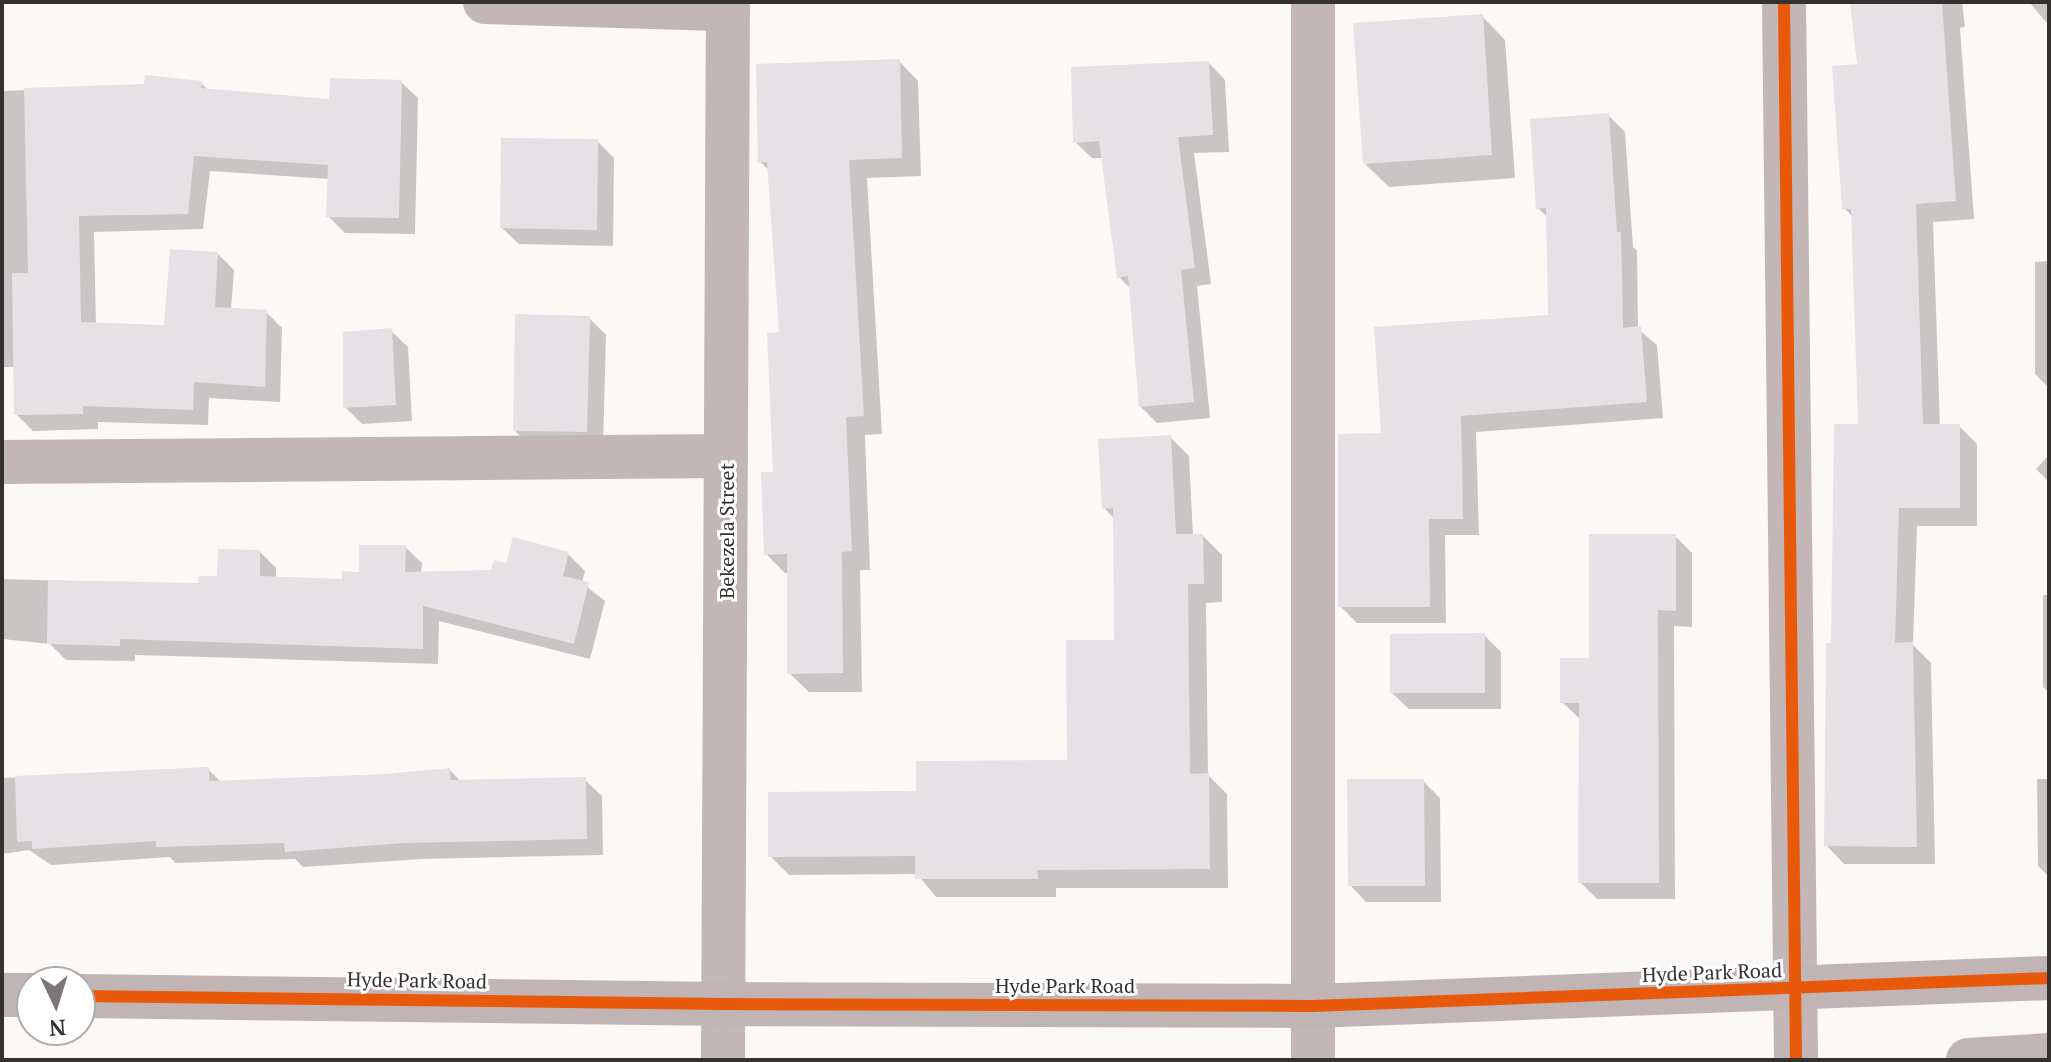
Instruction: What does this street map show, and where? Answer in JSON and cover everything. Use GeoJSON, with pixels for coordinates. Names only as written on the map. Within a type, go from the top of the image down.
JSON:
{"type":"FeatureCollection","features":[{"type":"Feature","properties":{"kind":"street"},"geometry":{"type":"LineString","coordinates":[[485,2],[728,6]]}},
{"type":"Feature","properties":{"kind":"street"},"geometry":{"type":"LineString","coordinates":[[1313,2],[1313,1060]]}},
{"type":"Feature","properties":{"kind":"street"},"geometry":{"type":"LineString","coordinates":[[1784,2],[1796,1060]]}},
{"type":"Feature","properties":{"kind":"street","name":"Bekezela Street"},"geometry":{"type":"LineString","coordinates":[[723,1060],[728,6]]}},
{"type":"Feature","properties":{"kind":"street"},"geometry":{"type":"LineString","coordinates":[[2,462],[726,456]]}},
{"type":"Feature","properties":{"kind":"street","name":"Hyde Park Road"},"geometry":{"type":"LineString","coordinates":[[96,996],[724,1004],[1313,1006],[2049,978]]}},
{"type":"Feature","properties":{"kind":"street"},"geometry":{"type":"LineString","coordinates":[[1968,1060],[2049,1055]]}},
{"type":"Feature","properties":{"kind":"building"},"geometry":{"type":"Polygon","coordinates":[[[1850,2],[1942,2],[1956,201],[1916,204],[1923,424],[1960,424],[1960,508],[1899,508],[1895,643],[1913,642],[1917,847],[1824,846],[1826,643],[1831,643],[1834,424],[1858,424],[1851,209],[1842,209],[1832,66],[1857,64],[1850,2]]]}},
{"type":"Feature","properties":{"kind":"building"},"geometry":{"type":"Polygon","coordinates":[[[1483,14],[1492,155],[1363,164],[1353,23],[1483,14]]]}},
{"type":"Feature","properties":{"kind":"building"},"geometry":{"type":"Polygon","coordinates":[[[900,59],[902,158],[849,160],[864,416],[846,417],[852,551],[842,552],[843,673],[787,674],[787,554],[764,555],[761,472],[773,472],[767,333],[779,332],[767,162],[758,163],[756,64],[900,59]]]}},
{"type":"Feature","properties":{"kind":"building"},"geometry":{"type":"Polygon","coordinates":[[[1209,61],[1213,135],[1178,137],[1195,268],[1181,270],[1194,402],[1139,407],[1128,276],[1117,278],[1099,141],[1073,143],[1071,67],[1209,61]]]}},
{"type":"Feature","properties":{"kind":"building"},"geometry":{"type":"Polygon","coordinates":[[[145,75],[202,81],[201,88],[329,99],[330,78],[402,80],[399,218],[326,217],[328,165],[194,156],[188,214],[79,216],[81,322],[164,325],[170,249],[218,252],[215,307],[267,310],[265,387],[194,382],[193,410],[83,406],[83,414],[14,415],[12,273],[28,273],[24,88],[144,84],[145,75]]]}},
{"type":"Feature","properties":{"kind":"building"},"geometry":{"type":"Polygon","coordinates":[[[1609,113],[1617,232],[1621,232],[1623,328],[1641,326],[1647,402],[1461,416],[1463,519],[1429,519],[1430,607],[1338,607],[1338,434],[1381,433],[1374,327],[1548,315],[1546,208],[1536,209],[1530,119],[1609,113]]]}},
{"type":"Feature","properties":{"kind":"building"},"geometry":{"type":"Polygon","coordinates":[[[501,138],[598,139],[597,230],[500,228],[501,138]]]}},
{"type":"Feature","properties":{"kind":"building"},"geometry":{"type":"Polygon","coordinates":[[[515,314],[590,316],[587,432],[513,431],[515,314]]]}},
{"type":"Feature","properties":{"kind":"building"},"geometry":{"type":"Polygon","coordinates":[[[392,328],[396,405],[343,408],[343,332],[392,328]]]}},
{"type":"Feature","properties":{"kind":"building"},"geometry":{"type":"Polygon","coordinates":[[[1171,435],[1176,534],[1203,534],[1204,584],[1188,584],[1190,774],[1209,773],[1210,869],[1037,870],[1038,879],[915,879],[915,856],[768,857],[768,792],[916,791],[916,761],[1067,760],[1066,640],[1114,640],[1113,508],[1102,509],[1098,439],[1171,435]]]}},
{"type":"Feature","properties":{"kind":"building"},"geometry":{"type":"Polygon","coordinates":[[[1589,534],[1676,534],[1676,611],[1658,610],[1659,883],[1578,883],[1579,703],[1560,703],[1560,658],[1589,658],[1589,534]]]}},
{"type":"Feature","properties":{"kind":"building"},"geometry":{"type":"Polygon","coordinates":[[[513,537],[569,552],[563,576],[589,582],[574,644],[423,606],[423,649],[120,639],[120,646],[47,644],[48,580],[198,583],[199,576],[217,576],[218,549],[260,550],[260,576],[342,579],[342,571],[359,572],[359,545],[406,545],[405,572],[491,570],[494,560],[506,563],[513,537]]]}},
{"type":"Feature","properties":{"kind":"building"},"geometry":{"type":"Polygon","coordinates":[[[1485,633],[1485,693],[1390,693],[1390,634],[1485,633]]]}},
{"type":"Feature","properties":{"kind":"building"},"geometry":{"type":"Polygon","coordinates":[[[209,767],[209,781],[385,774],[450,768],[451,780],[586,777],[587,839],[404,843],[285,852],[284,843],[156,847],[156,841],[32,849],[32,841],[17,842],[15,776],[209,767]]]}},
{"type":"Feature","properties":{"kind":"building"},"geometry":{"type":"Polygon","coordinates":[[[1347,779],[1424,779],[1425,886],[1348,886],[1347,779]]]}},
{"type":"Feature","properties":{"kind":"cycle path"},"geometry":{"type":"LineString","coordinates":[[1784,2],[1796,1060]]}},
{"type":"Feature","properties":{"kind":"cycle path"},"geometry":{"type":"LineString","coordinates":[[96,996],[724,1004],[1313,1006],[2049,978]]}}]}
